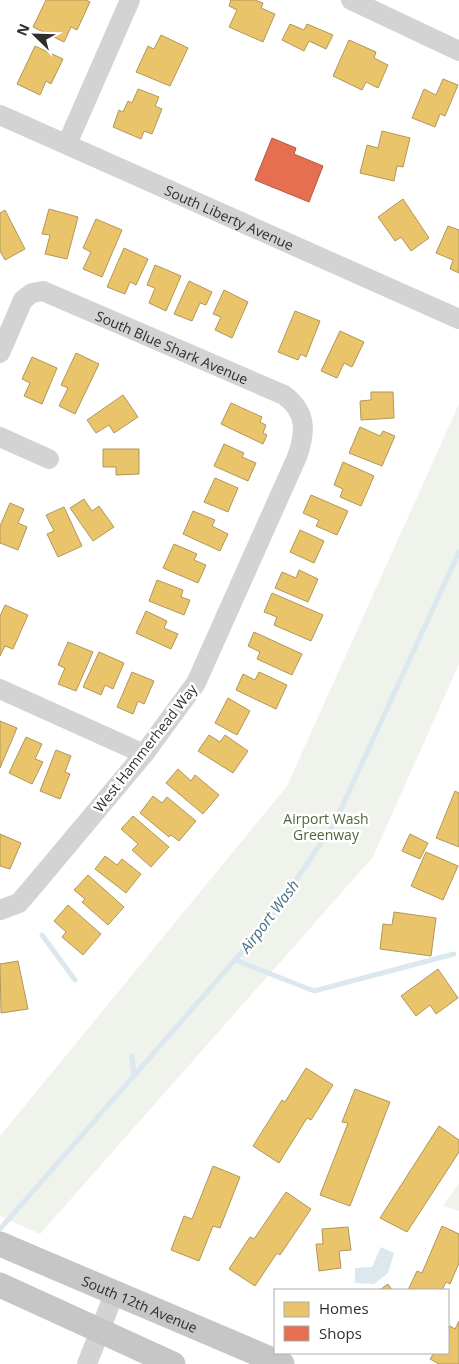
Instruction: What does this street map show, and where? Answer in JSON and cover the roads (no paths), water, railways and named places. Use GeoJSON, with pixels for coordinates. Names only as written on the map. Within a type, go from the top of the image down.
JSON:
{"type":"FeatureCollection","features":[{"type":"Feature","properties":{"kind":"main road","name":"South 12th Avenue"},"geometry":{"type":"LineString","coordinates":[[10,1248],[114,1294],[282,1364]]}},
{"type":"Feature","properties":{"kind":"main road"},"geometry":{"type":"LineString","coordinates":[[0,1286],[173,1364]]}},
{"type":"Feature","properties":{"kind":"street"},"geometry":{"type":"LineString","coordinates":[[67,144],[130,0]]}},
{"type":"Feature","properties":{"kind":"street"},"geometry":{"type":"LineString","coordinates":[[351,0],[459,51]]}},
{"type":"Feature","properties":{"kind":"street","name":"South Liberty Avenue"},"geometry":{"type":"LineString","coordinates":[[0,115],[459,319]]}},
{"type":"Feature","properties":{"kind":"street","name":"South Blue Shark Avenue"},"geometry":{"type":"LineString","coordinates":[[0,353],[24,300],[32,293],[43,290],[284,395],[293,401],[305,416]]}},
{"type":"Feature","properties":{"kind":"street","name":"West Hammerhead Way"},"geometry":{"type":"LineString","coordinates":[[0,910],[19,903],[144,754],[196,683],[297,457],[304,437],[305,416]]}},
{"type":"Feature","properties":{"kind":"street"},"geometry":{"type":"LineString","coordinates":[[0,437],[49,459]]}},
{"type":"Feature","properties":{"kind":"street"},"geometry":{"type":"LineString","coordinates":[[0,689],[144,754]]}},
{"type":"Feature","properties":{"kind":"street"},"geometry":{"type":"LineString","coordinates":[[87,1364],[114,1294]]}},
{"type":"Feature","properties":{"kind":"waterway","name":"Airport Wash"},"geometry":{"type":"LineString","coordinates":[[0,1229],[269,921],[335,822],[459,552]]}},
{"type":"Feature","properties":{"kind":"waterway"},"geometry":{"type":"LineString","coordinates":[[42,935],[75,980]]}},
{"type":"Feature","properties":{"kind":"waterway"},"geometry":{"type":"LineString","coordinates":[[235,960],[314,991],[454,954]]}},
{"type":"Feature","properties":{"kind":"waterway"},"geometry":{"type":"LineString","coordinates":[[132,1056],[134,1076]]}},
{"type":"Feature","properties":{"kind":"park label","name":"Airport Wash Greenway"},"geometry":{"type":"Point","coordinates":[326,826]}}]}
